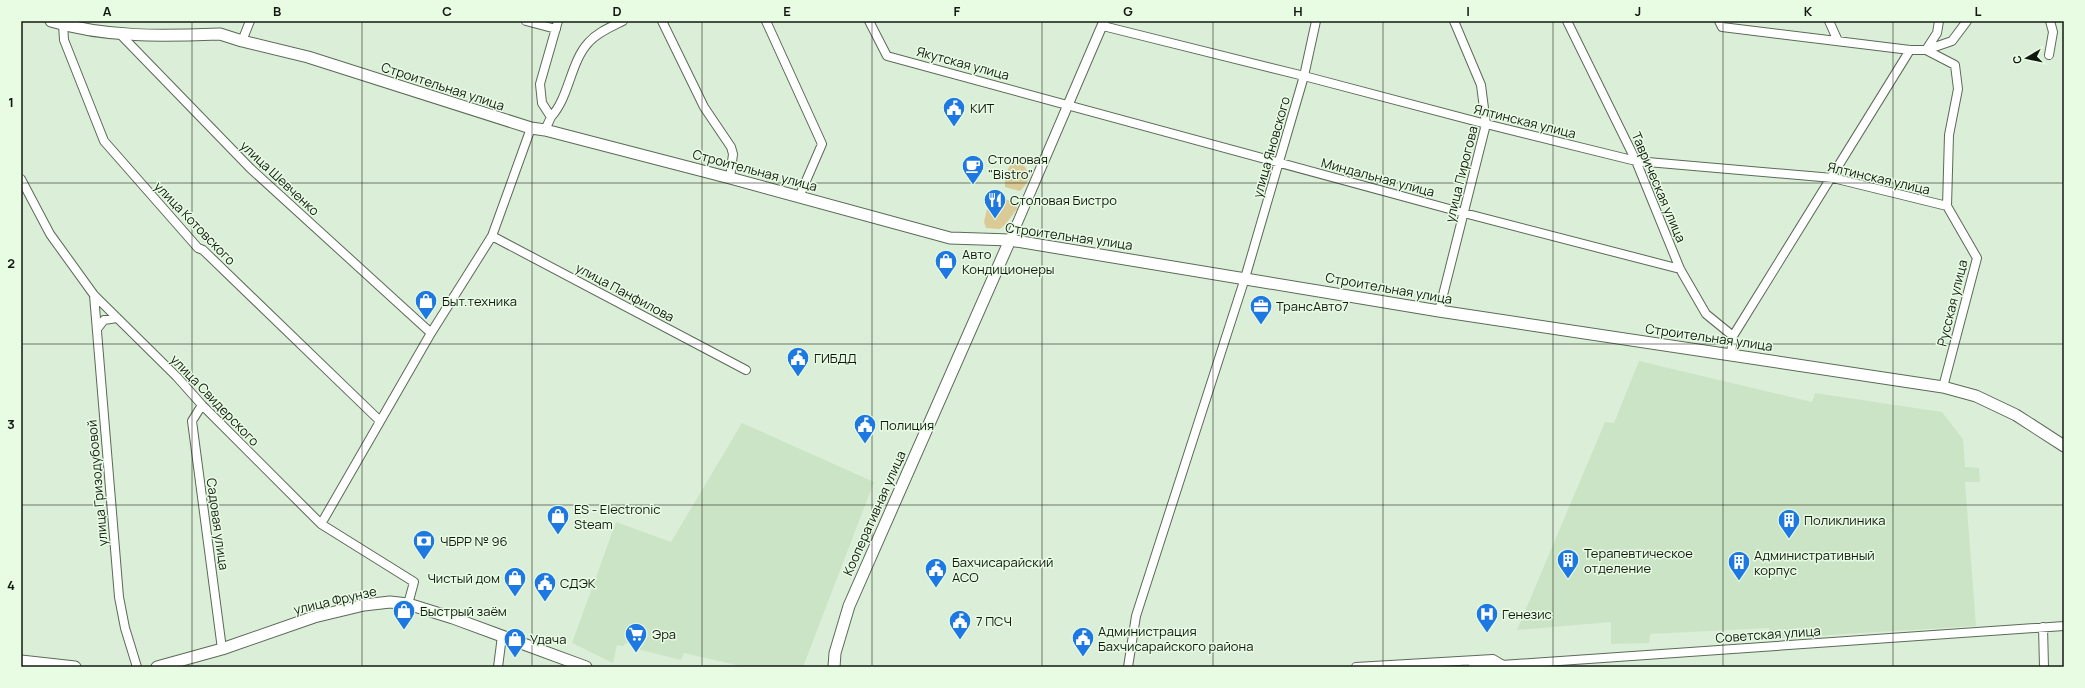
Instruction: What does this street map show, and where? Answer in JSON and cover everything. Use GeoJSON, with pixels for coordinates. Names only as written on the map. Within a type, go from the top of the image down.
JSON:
{"type":"FeatureCollection","features":[{"type":"Feature","properties":{"kind":"main road","name":"Строительная улица"},"geometry":{"type":"LineString","coordinates":[[51,21],[94,32],[144,36],[220,34],[242,41],[308,57],[531,128],[545,130],[730,178],[950,238],[1010,240],[1439,311],[1943,387],[1976,396],[2016,415],[2064,446]]}},
{"type":"Feature","properties":{"kind":"main road","name":"Кооперативная улица"},"geometry":{"type":"LineString","coordinates":[[834,667],[835,653],[849,606],[1010,240]]}},
{"type":"Feature","properties":{"kind":"main road","name":"улица Фрунзе"},"geometry":{"type":"LineString","coordinates":[[157,667],[222,649],[314,617],[364,605],[390,602],[408,604],[586,667]]}},
{"type":"Feature","properties":{"kind":"main road"},"geometry":{"type":"LineString","coordinates":[[827,667],[835,653]]}},
{"type":"Feature","properties":{"kind":"main road"},"geometry":{"type":"LineString","coordinates":[[835,653],[838,667]]}},
{"type":"Feature","properties":{"kind":"main road"},"geometry":{"type":"LineString","coordinates":[[21,661],[75,667]]}},
{"type":"Feature","properties":{"kind":"street"},"geometry":{"type":"LineString","coordinates":[[242,41],[250,21]]}},
{"type":"Feature","properties":{"kind":"street"},"geometry":{"type":"LineString","coordinates":[[526,21],[557,25],[540,84],[542,103],[551,117]]}},
{"type":"Feature","properties":{"kind":"street"},"geometry":{"type":"LineString","coordinates":[[545,130],[551,117],[560,108],[580,56],[587,44],[604,30],[623,21]]}},
{"type":"Feature","properties":{"kind":"street"},"geometry":{"type":"LineString","coordinates":[[662,21],[704,107],[731,147],[733,154],[730,178]]}},
{"type":"Feature","properties":{"kind":"street"},"geometry":{"type":"LineString","coordinates":[[766,21],[822,144],[799,197]]}},
{"type":"Feature","properties":{"kind":"street","name":"Якутская улица"},"geometry":{"type":"LineString","coordinates":[[869,21],[887,56],[1070,105]]}},
{"type":"Feature","properties":{"kind":"street","name":"улица Яновского"},"geometry":{"type":"LineString","coordinates":[[1128,667],[1136,616],[1245,278],[1304,76],[1316,21]]}},
{"type":"Feature","properties":{"kind":"street","name":"улица Пирогова"},"geometry":{"type":"LineString","coordinates":[[1439,311],[1486,124],[1481,84],[1454,21]]}},
{"type":"Feature","properties":{"kind":"street","name":"Таврическая улица"},"geometry":{"type":"LineString","coordinates":[[1567,21],[1636,161],[1680,269],[1706,314],[1733,336]]}},
{"type":"Feature","properties":{"kind":"street"},"geometry":{"type":"LineString","coordinates":[[1719,21],[1722,27],[1910,50],[1926,50],[1952,41],[1965,27],[1968,21]]}},
{"type":"Feature","properties":{"kind":"street"},"geometry":{"type":"LineString","coordinates":[[1829,21],[1838,41]]}},
{"type":"Feature","properties":{"kind":"street"},"geometry":{"type":"LineString","coordinates":[[1926,50],[1937,33],[1939,21]]}},
{"type":"Feature","properties":{"kind":"street"},"geometry":{"type":"LineString","coordinates":[[2049,55],[2053,32],[2050,21]]}},
{"type":"Feature","properties":{"kind":"street","name":"Кооперативная улица"},"geometry":{"type":"LineString","coordinates":[[1010,240],[1070,105],[1104,23]]}},
{"type":"Feature","properties":{"kind":"street","name":"Ялтинская улица"},"geometry":{"type":"LineString","coordinates":[[1104,23],[1486,124],[1636,161],[1833,178],[1947,206]]}},
{"type":"Feature","properties":{"kind":"street","name":"улица Котовского"},"geometry":{"type":"LineString","coordinates":[[63,24],[64,40],[104,141],[198,248],[203,250],[380,420]]}},
{"type":"Feature","properties":{"kind":"street","name":"улица Шевченко"},"geometry":{"type":"LineString","coordinates":[[119,33],[250,168],[431,333]]}},
{"type":"Feature","properties":{"kind":"street"},"geometry":{"type":"LineString","coordinates":[[1731,354],[1733,336],[1833,178],[1910,50]]}},
{"type":"Feature","properties":{"kind":"street"},"geometry":{"type":"LineString","coordinates":[[1926,50],[1955,65],[1958,88],[1950,134],[1947,206]]}},
{"type":"Feature","properties":{"kind":"street","name":"Миндальная улица"},"geometry":{"type":"LineString","coordinates":[[1070,105],[1464,213],[1680,269]]}},
{"type":"Feature","properties":{"kind":"street"},"geometry":{"type":"LineString","coordinates":[[321,524],[431,333],[492,236],[531,128]]}},
{"type":"Feature","properties":{"kind":"street","name":"улица Свидерского"},"geometry":{"type":"LineString","coordinates":[[21,179],[50,234],[94,295],[177,377],[202,406],[321,524],[414,582],[408,604]]}},
{"type":"Feature","properties":{"kind":"street","name":"Русская улица"},"geometry":{"type":"LineString","coordinates":[[1943,387],[1977,258],[1947,206]]}},
{"type":"Feature","properties":{"kind":"street","name":"улица Панфилова"},"geometry":{"type":"LineString","coordinates":[[492,236],[746,370]]}},
{"type":"Feature","properties":{"kind":"street","name":"улица Гризодубовой"},"geometry":{"type":"LineString","coordinates":[[94,295],[119,597],[125,628],[137,667]]}},
{"type":"Feature","properties":{"kind":"street"},"geometry":{"type":"LineString","coordinates":[[97,329],[104,320],[117,318]]}},
{"type":"Feature","properties":{"kind":"street","name":"Садовая улица"},"geometry":{"type":"LineString","coordinates":[[202,406],[192,421],[222,649]]}},
{"type":"Feature","properties":{"kind":"street","name":"Советская улица"},"geometry":{"type":"LineString","coordinates":[[1473,667],[2064,626]]}},
{"type":"Feature","properties":{"kind":"street"},"geometry":{"type":"LineString","coordinates":[[2043,627],[2044,667]]}},
{"type":"Feature","properties":{"kind":"street"},"geometry":{"type":"LineString","coordinates":[[498,667],[502,636]]}},
{"type":"Feature","properties":{"kind":"street"},"geometry":{"type":"LineString","coordinates":[[1356,667],[1493,659],[1504,666]]}},
{"type":"Feature","properties":{"kind":"shaded area"},"geometry":{"type":"Polygon","coordinates":[[[1017,159],[1028,171],[1029,175],[1027,182],[1020,191],[1005,187],[1007,171],[1017,159]]]}},
{"type":"Feature","properties":{"kind":"shaded area"},"geometry":{"type":"Polygon","coordinates":[[[999,197],[1016,203],[1017,209],[1005,225],[1000,229],[986,228],[984,222],[988,205],[999,197]]]}},
{"type":"Feature","properties":{"kind":"shaded area"},"geometry":{"type":"Polygon","coordinates":[[[1639,361],[1812,402],[1815,393],[1942,412],[1963,439],[1965,467],[1979,468],[1980,482],[1965,482],[1976,626],[1781,638],[1770,638],[1769,628],[1650,634],[1649,643],[1611,644],[1611,622],[1517,630],[1605,422],[1614,423],[1639,361]]]}},
{"type":"Feature","properties":{"kind":"shaded area"},"geometry":{"type":"Polygon","coordinates":[[[742,423],[874,482],[803,667],[745,667],[684,653],[681,660],[633,648],[633,645],[625,643],[624,646],[617,645],[613,663],[572,643],[616,522],[671,542],[742,423]]]}},
{"type":"Feature","properties":{"kind":"place","name":"КИТ"},"geometry":{"type":"Point","coordinates":[954,128]}},
{"type":"Feature","properties":{"kind":"place","name":"Столовая \"Bistro\""},"geometry":{"type":"Point","coordinates":[973,186]}},
{"type":"Feature","properties":{"kind":"place","name":"Столовая Бистро"},"geometry":{"type":"Point","coordinates":[995,220]}},
{"type":"Feature","properties":{"kind":"place","name":"Авто Кондиционеры"},"geometry":{"type":"Point","coordinates":[946,280]}},
{"type":"Feature","properties":{"kind":"place","name":"Быт.техника"},"geometry":{"type":"Point","coordinates":[426,320]}},
{"type":"Feature","properties":{"kind":"place","name":"ТрансАвто7"},"geometry":{"type":"Point","coordinates":[1261,326]}},
{"type":"Feature","properties":{"kind":"place","name":"ГИБДД"},"geometry":{"type":"Point","coordinates":[798,378]}},
{"type":"Feature","properties":{"kind":"place","name":"Полиция"},"geometry":{"type":"Point","coordinates":[865,444]}},
{"type":"Feature","properties":{"kind":"place","name":"ES - Electronic Steam"},"geometry":{"type":"Point","coordinates":[558,536]}},
{"type":"Feature","properties":{"kind":"place","name":"Поликлиника"},"geometry":{"type":"Point","coordinates":[1789,540]}},
{"type":"Feature","properties":{"kind":"place","name":"ЧБРР № 96"},"geometry":{"type":"Point","coordinates":[424,560]}},
{"type":"Feature","properties":{"kind":"place","name":"Терапевтическое отделение"},"geometry":{"type":"Point","coordinates":[1568,580]}},
{"type":"Feature","properties":{"kind":"place","name":"Административный корпус"},"geometry":{"type":"Point","coordinates":[1739,582]}},
{"type":"Feature","properties":{"kind":"place","name":"Бахчисарайский АСО"},"geometry":{"type":"Point","coordinates":[936,588]}},
{"type":"Feature","properties":{"kind":"place","name":"Чистый дом"},"geometry":{"type":"Point","coordinates":[515,598]}},
{"type":"Feature","properties":{"kind":"place","name":"СДЭК"},"geometry":{"type":"Point","coordinates":[545,602]}},
{"type":"Feature","properties":{"kind":"place","name":"Быстрый заём"},"geometry":{"type":"Point","coordinates":[404,630]}},
{"type":"Feature","properties":{"kind":"place","name":"Генезис"},"geometry":{"type":"Point","coordinates":[1487,634]}},
{"type":"Feature","properties":{"kind":"place","name":"7 ПСЧ"},"geometry":{"type":"Point","coordinates":[960,640]}},
{"type":"Feature","properties":{"kind":"place","name":"Эра"},"geometry":{"type":"Point","coordinates":[636,654]}},
{"type":"Feature","properties":{"kind":"place","name":"Удача"},"geometry":{"type":"Point","coordinates":[515,658]}},
{"type":"Feature","properties":{"kind":"place","name":"Администрация Бахчисарайского района"},"geometry":{"type":"Point","coordinates":[1083,658]}}]}
